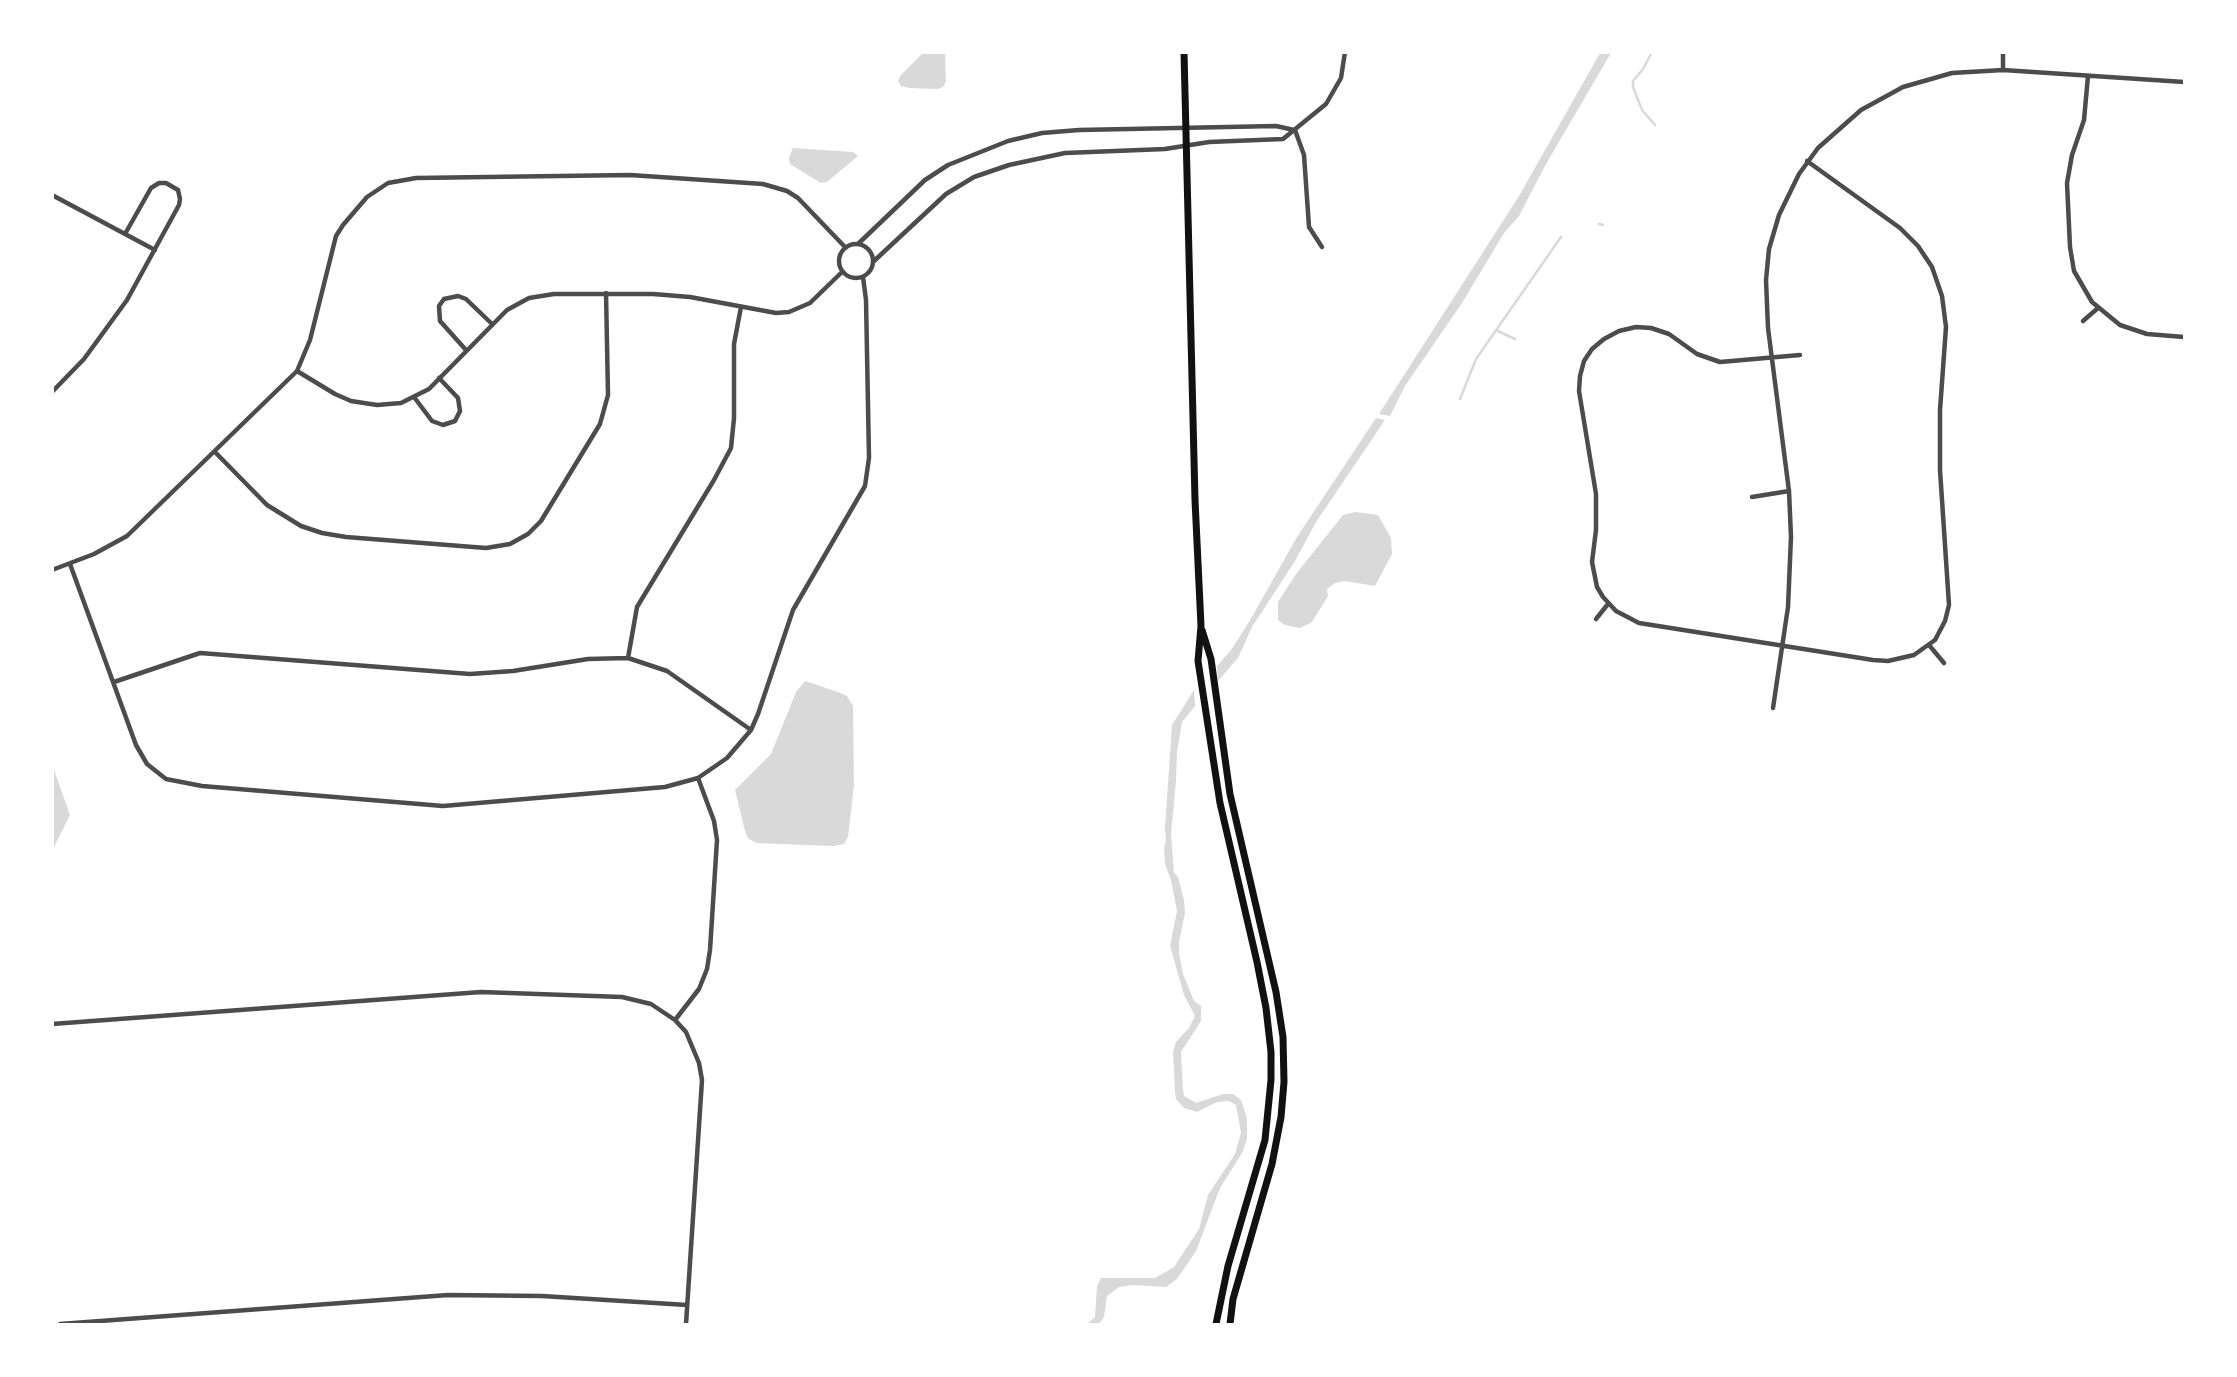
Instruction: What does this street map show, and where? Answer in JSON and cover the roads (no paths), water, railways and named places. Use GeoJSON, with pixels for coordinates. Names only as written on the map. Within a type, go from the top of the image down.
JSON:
{"type":"FeatureCollection","features":[{"type":"Feature","properties":{"kind":"main road"},"geometry":{"type":"LineString","coordinates":[[1184,52],[1200,626],[1198,661],[1209,742],[1229,849],[1261,983],[1271,1052],[1265,1140],[1228,1266],[1216,1325]]}},
{"type":"Feature","properties":{"kind":"main road"},"geometry":{"type":"LineString","coordinates":[[1200,626],[1211,659],[1230,794],[1276,992],[1283,1037],[1284,1082],[1281,1117],[1272,1164],[1236,1286],[1230,1325]]}},
{"type":"Feature","properties":{"kind":"street"},"geometry":{"type":"LineString","coordinates":[[842,272],[854,278],[863,276],[872,269],[874,261],[946,194],[988,172],[1025,160],[1065,153],[1283,139],[1317,113],[1334,93],[1341,78],[1345,52]]}},
{"type":"Feature","properties":{"kind":"street"},"geometry":{"type":"LineString","coordinates":[[2003,52],[2003,70]]}},
{"type":"Feature","properties":{"kind":"street"},"geometry":{"type":"LineString","coordinates":[[1773,708],[1783,645],[1790,566],[1789,491],[1766,299],[1768,256],[1784,201],[1807,161],[1845,122],[1881,97],[1903,87],[1952,73],[2003,70],[2185,82]]}},
{"type":"Feature","properties":{"kind":"street"},"geometry":{"type":"LineString","coordinates":[[2088,76],[2084,120],[2068,171],[2066,199],[2073,266],[2086,294],[2109,318],[2133,331],[2185,337]]}},
{"type":"Feature","properties":{"kind":"street"},"geometry":{"type":"LineString","coordinates":[[842,272],[839,257],[845,247],[859,243],[926,180],[948,165],[995,146],[1055,132],[1276,125],[1295,130]]}},
{"type":"Feature","properties":{"kind":"street"},"geometry":{"type":"LineString","coordinates":[[1295,130],[1304,155],[1309,227],[1322,247]]}},
{"type":"Feature","properties":{"kind":"street"},"geometry":{"type":"LineString","coordinates":[[1800,355],[1732,362],[1715,361],[1697,354],[1669,334],[1651,328],[1636,327],[1604,338],[1592,349],[1584,361],[1579,391],[1597,494],[1592,567],[1597,587],[1608,604],[1623,617],[1639,623],[1888,661],[1913,655],[1934,640],[1945,621],[1950,605],[1940,470],[1940,410],[1946,327],[1942,296],[1927,258],[1913,240],[1807,161]]}},
{"type":"Feature","properties":{"kind":"street"},"geometry":{"type":"LineString","coordinates":[[52,570],[94,554],[127,536],[297,370],[310,341],[337,234],[369,195],[394,181],[416,178],[633,175],[763,184],[787,191],[798,198],[845,247]]}},
{"type":"Feature","properties":{"kind":"street"},"geometry":{"type":"LineString","coordinates":[[52,392],[101,338],[132,292],[179,205],[179,194],[171,184],[159,183],[148,191],[125,234]]}},
{"type":"Feature","properties":{"kind":"street"},"geometry":{"type":"LineString","coordinates":[[52,195],[155,250]]}},
{"type":"Feature","properties":{"kind":"street"},"geometry":{"type":"LineString","coordinates":[[859,243],[867,247],[874,261]]}},
{"type":"Feature","properties":{"kind":"street"},"geometry":{"type":"LineString","coordinates":[[297,370],[335,394],[363,404],[398,403],[414,397],[439,378],[507,310],[529,298],[550,294],[606,293],[684,296],[776,313],[801,308],[818,296],[842,272]]}},
{"type":"Feature","properties":{"kind":"street"},"geometry":{"type":"LineString","coordinates":[[69,564],[140,754],[166,779],[178,783],[443,806],[663,787],[698,778],[727,758],[751,730],[793,610],[865,486],[869,458],[866,300],[863,276]]}},
{"type":"Feature","properties":{"kind":"street"},"geometry":{"type":"LineString","coordinates":[[215,452],[267,505],[302,526],[322,533],[486,548],[510,544],[528,534],[541,521],[603,417],[608,395],[606,293]]}},
{"type":"Feature","properties":{"kind":"street"},"geometry":{"type":"LineString","coordinates":[[466,350],[440,321],[439,306],[444,299],[458,296],[466,299],[492,324]]}},
{"type":"Feature","properties":{"kind":"street"},"geometry":{"type":"LineString","coordinates":[[628,658],[640,600],[731,448],[734,418],[734,341],[741,307]]}},
{"type":"Feature","properties":{"kind":"street"},"geometry":{"type":"LineString","coordinates":[[2083,321],[2098,308]]}},
{"type":"Feature","properties":{"kind":"street"},"geometry":{"type":"LineString","coordinates":[[414,397],[432,421],[443,425],[455,421],[460,411],[458,398],[439,378]]}},
{"type":"Feature","properties":{"kind":"street"},"geometry":{"type":"LineString","coordinates":[[1752,497],[1789,491]]}},
{"type":"Feature","properties":{"kind":"street"},"geometry":{"type":"LineString","coordinates":[[1596,619],[1608,604]]}},
{"type":"Feature","properties":{"kind":"street"},"geometry":{"type":"LineString","coordinates":[[1929,645],[1944,663]]}},
{"type":"Feature","properties":{"kind":"street"},"geometry":{"type":"LineString","coordinates":[[114,682],[200,653],[470,674],[513,671],[588,659],[628,658],[667,671],[751,730]]}},
{"type":"Feature","properties":{"kind":"street"},"geometry":{"type":"LineString","coordinates":[[676,1020],[699,989],[707,969],[710,950],[717,840],[714,821],[698,778]]}},
{"type":"Feature","properties":{"kind":"street"},"geometry":{"type":"LineString","coordinates":[[52,1024],[481,992],[622,997],[651,1004],[676,1020],[686,1032],[699,1063],[702,1080],[686,1325]]}},
{"type":"Feature","properties":{"kind":"street"},"geometry":{"type":"LineString","coordinates":[[60,1325],[448,1295],[542,1296],[687,1305]]}},
{"type":"Feature","properties":{"kind":"waterway"},"geometry":{"type":"LineString","coordinates":[[1652,52],[1633,81],[1633,87],[1642,110],[1655,125]]}},
{"type":"Feature","properties":{"kind":"waterway"},"geometry":{"type":"LineString","coordinates":[[1599,224],[1603,225]]}},
{"type":"Feature","properties":{"kind":"waterway"},"geometry":{"type":"LineString","coordinates":[[1460,399],[1476,359],[1561,237]]}},
{"type":"Feature","properties":{"kind":"waterway"},"geometry":{"type":"LineString","coordinates":[[1498,331],[1515,339]]}}]}
